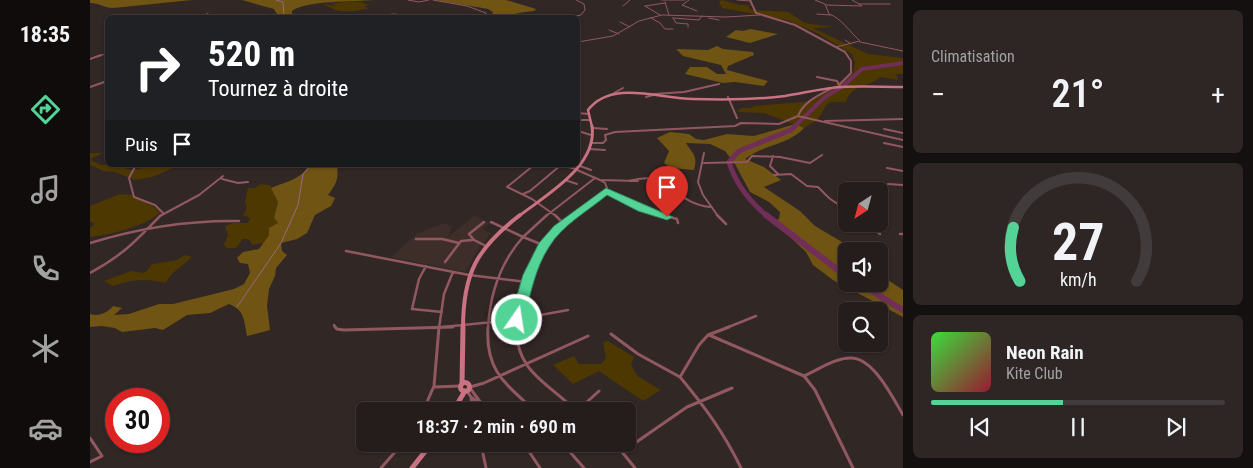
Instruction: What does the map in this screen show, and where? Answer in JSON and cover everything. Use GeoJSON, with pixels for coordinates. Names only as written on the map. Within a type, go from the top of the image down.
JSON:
{"type":"FeatureCollection","features":[{"type":"Feature","properties":{"kind":"main road"},"geometry":{"type":"LineString","coordinates":[[580,165],[589,149],[593,136],[589,108],[614,93],[630,91],[682,99],[790,96],[840,86],[903,87]]}},
{"type":"Feature","properties":{"kind":"main road"},"geometry":{"type":"LineString","coordinates":[[457,402],[465,387],[462,377],[462,326],[469,275],[486,246],[503,228],[578,169]]}},
{"type":"Feature","properties":{"kind":"main road"},"geometry":{"type":"LineString","coordinates":[[412,468],[425,452]]}},
{"type":"Feature","properties":{"kind":"street"},"geometry":{"type":"LineString","coordinates":[[409,1],[429,0]]}},
{"type":"Feature","properties":{"kind":"street"},"geometry":{"type":"LineString","coordinates":[[433,0],[476,9],[486,13],[486,15]]}},
{"type":"Feature","properties":{"kind":"street"},"geometry":{"type":"LineString","coordinates":[[576,0],[584,4],[585,10],[580,15]]}},
{"type":"Feature","properties":{"kind":"street"},"geometry":{"type":"LineString","coordinates":[[622,6],[630,0]]}},
{"type":"Feature","properties":{"kind":"street"},"geometry":{"type":"LineString","coordinates":[[662,0],[685,0]]}},
{"type":"Feature","properties":{"kind":"street"},"geometry":{"type":"LineString","coordinates":[[665,0],[669,15],[676,23],[688,24],[688,27]]}},
{"type":"Feature","properties":{"kind":"street"},"geometry":{"type":"LineString","coordinates":[[688,0],[682,4],[698,11]]}},
{"type":"Feature","properties":{"kind":"street"},"geometry":{"type":"LineString","coordinates":[[737,3],[738,0],[751,1],[755,12],[795,25],[845,52],[851,61],[850,75],[840,86],[837,81],[817,77]]}},
{"type":"Feature","properties":{"kind":"street"},"geometry":{"type":"LineString","coordinates":[[815,0],[826,5],[862,6],[859,4]]}},
{"type":"Feature","properties":{"kind":"street"},"geometry":{"type":"LineString","coordinates":[[852,0],[859,4],[890,4]]}},
{"type":"Feature","properties":{"kind":"street"},"geometry":{"type":"LineString","coordinates":[[662,15],[644,6],[665,4]]}},
{"type":"Feature","properties":{"kind":"street"},"geometry":{"type":"LineString","coordinates":[[826,5],[826,9],[838,18],[849,32],[858,37],[859,42]]}},
{"type":"Feature","properties":{"kind":"street"},"geometry":{"type":"LineString","coordinates":[[388,14],[392,11]]}},
{"type":"Feature","properties":{"kind":"street"},"geometry":{"type":"LineString","coordinates":[[817,14],[832,15]]}},
{"type":"Feature","properties":{"kind":"street"},"geometry":{"type":"LineString","coordinates":[[380,15],[403,15]]}},
{"type":"Feature","properties":{"kind":"street"},"geometry":{"type":"LineString","coordinates":[[580,42],[619,34],[648,18],[662,15],[760,15]]}},
{"type":"Feature","properties":{"kind":"street"},"geometry":{"type":"LineString","coordinates":[[673,18],[699,20],[702,16]]}},
{"type":"Feature","properties":{"kind":"street"},"geometry":{"type":"LineString","coordinates":[[702,16],[719,20]]}},
{"type":"Feature","properties":{"kind":"street"},"geometry":{"type":"LineString","coordinates":[[648,18],[660,23],[666,29],[673,29]]}},
{"type":"Feature","properties":{"kind":"street"},"geometry":{"type":"LineString","coordinates":[[620,22],[630,27]]}},
{"type":"Feature","properties":{"kind":"street"},"geometry":{"type":"LineString","coordinates":[[609,30],[619,34]]}},
{"type":"Feature","properties":{"kind":"street"},"geometry":{"type":"LineString","coordinates":[[592,38],[596,40]]}},
{"type":"Feature","properties":{"kind":"street"},"geometry":{"type":"LineString","coordinates":[[845,40],[851,44]]}},
{"type":"Feature","properties":{"kind":"street"},"geometry":{"type":"LineString","coordinates":[[836,47],[859,42],[903,51]]}},
{"type":"Feature","properties":{"kind":"street"},"geometry":{"type":"LineString","coordinates":[[90,59],[105,54]]}},
{"type":"Feature","properties":{"kind":"street"},"geometry":{"type":"LineString","coordinates":[[90,87],[105,83]]}},
{"type":"Feature","properties":{"kind":"street"},"geometry":{"type":"LineString","coordinates":[[649,95],[684,92],[719,84]]}},
{"type":"Feature","properties":{"kind":"street"},"geometry":{"type":"LineString","coordinates":[[614,93],[622,88]]}},
{"type":"Feature","properties":{"kind":"street"},"geometry":{"type":"LineString","coordinates":[[798,116],[803,106],[812,99],[833,90],[832,88]]}},
{"type":"Feature","properties":{"kind":"street"},"geometry":{"type":"LineString","coordinates":[[729,98],[736,118]]}},
{"type":"Feature","properties":{"kind":"street"},"geometry":{"type":"LineString","coordinates":[[580,114],[589,114]]}},
{"type":"Feature","properties":{"kind":"street"},"geometry":{"type":"LineString","coordinates":[[591,143],[603,143],[606,140],[605,136],[615,132],[735,126],[741,123],[779,124],[798,116],[903,140]]}},
{"type":"Feature","properties":{"kind":"street"},"geometry":{"type":"LineString","coordinates":[[820,122],[903,119]]}},
{"type":"Feature","properties":{"kind":"street"},"geometry":{"type":"LineString","coordinates":[[580,120],[590,120]]}},
{"type":"Feature","properties":{"kind":"street"},"geometry":{"type":"LineString","coordinates":[[593,128],[607,129]]}},
{"type":"Feature","properties":{"kind":"street"},"geometry":{"type":"LineString","coordinates":[[884,129],[903,133]]}},
{"type":"Feature","properties":{"kind":"street"},"geometry":{"type":"LineString","coordinates":[[580,132],[593,136]]}},
{"type":"Feature","properties":{"kind":"street"},"geometry":{"type":"LineString","coordinates":[[884,143],[903,146]]}},
{"type":"Feature","properties":{"kind":"street"},"geometry":{"type":"LineString","coordinates":[[589,149],[605,150]]}},
{"type":"Feature","properties":{"kind":"street"},"geometry":{"type":"LineString","coordinates":[[704,153],[704,163],[697,179],[710,207],[726,224]]}},
{"type":"Feature","properties":{"kind":"street"},"geometry":{"type":"LineString","coordinates":[[704,163],[747,162],[752,156],[774,156],[810,163],[822,155]]}},
{"type":"Feature","properties":{"kind":"street"},"geometry":{"type":"LineString","coordinates":[[774,156],[770,160],[770,166],[771,170],[778,174]]}},
{"type":"Feature","properties":{"kind":"street"},"geometry":{"type":"LineString","coordinates":[[135,167],[129,178],[134,198],[157,206],[163,212]]}},
{"type":"Feature","properties":{"kind":"street"},"geometry":{"type":"LineString","coordinates":[[531,167],[507,186],[510,190],[537,202],[564,224]]}},
{"type":"Feature","properties":{"kind":"street"},"geometry":{"type":"LineString","coordinates":[[522,194],[530,190],[559,167]]}},
{"type":"Feature","properties":{"kind":"street"},"geometry":{"type":"LineString","coordinates":[[570,167],[591,170]]}},
{"type":"Feature","properties":{"kind":"street"},"geometry":{"type":"LineString","coordinates":[[887,168],[903,171]]}},
{"type":"Feature","properties":{"kind":"street"},"geometry":{"type":"LineString","coordinates":[[578,169],[600,180],[606,185],[606,191]]}},
{"type":"Feature","properties":{"kind":"street"},"geometry":{"type":"LineString","coordinates":[[774,175],[791,174],[807,186],[818,187],[838,204]]}},
{"type":"Feature","properties":{"kind":"street"},"geometry":{"type":"LineString","coordinates":[[629,181],[640,176],[655,176],[683,199],[704,207],[710,207]]}},
{"type":"Feature","properties":{"kind":"street"},"geometry":{"type":"LineString","coordinates":[[90,273],[116,259],[163,212],[196,197],[222,177],[238,183],[248,182]]}},
{"type":"Feature","properties":{"kind":"street"},"geometry":{"type":"LineString","coordinates":[[525,402],[498,376],[489,346],[489,309],[498,278],[509,255],[523,237],[551,212],[595,178]]}},
{"type":"Feature","properties":{"kind":"street"},"geometry":{"type":"LineString","coordinates":[[565,180],[577,184]]}},
{"type":"Feature","properties":{"kind":"street"},"geometry":{"type":"LineString","coordinates":[[600,180],[638,182]]}},
{"type":"Feature","properties":{"kind":"street"},"geometry":{"type":"LineString","coordinates":[[888,184],[903,184]]}},
{"type":"Feature","properties":{"kind":"street"},"geometry":{"type":"LineString","coordinates":[[606,191],[642,209],[678,220],[678,223]]}},
{"type":"Feature","properties":{"kind":"street"},"geometry":{"type":"LineString","coordinates":[[567,402],[525,364],[517,338],[517,320],[527,282],[543,245],[564,224],[606,191]]}},
{"type":"Feature","properties":{"kind":"street"},"geometry":{"type":"LineString","coordinates":[[90,242],[152,225],[193,221],[238,221]]}},
{"type":"Feature","properties":{"kind":"street"},"geometry":{"type":"LineString","coordinates":[[445,262],[460,242],[484,222]]}},
{"type":"Feature","properties":{"kind":"street"},"geometry":{"type":"LineString","coordinates":[[491,222],[543,245]]}},
{"type":"Feature","properties":{"kind":"street"},"geometry":{"type":"LineString","coordinates":[[469,234],[474,240],[486,246]]}},
{"type":"Feature","properties":{"kind":"street"},"geometry":{"type":"LineString","coordinates":[[416,240],[442,239],[460,242],[474,240]]}},
{"type":"Feature","properties":{"kind":"street"},"geometry":{"type":"LineString","coordinates":[[346,251],[469,275],[527,282]]}},
{"type":"Feature","properties":{"kind":"street"},"geometry":{"type":"LineString","coordinates":[[426,266],[419,279],[412,308],[442,312]]}},
{"type":"Feature","properties":{"kind":"street"},"geometry":{"type":"LineString","coordinates":[[427,402],[434,387],[439,326],[447,282],[453,272]]}},
{"type":"Feature","properties":{"kind":"street"},"geometry":{"type":"LineString","coordinates":[[334,325],[338,329],[344,330],[462,326],[517,320],[568,310]]}},
{"type":"Feature","properties":{"kind":"street"},"geometry":{"type":"LineString","coordinates":[[680,377],[699,345],[708,335],[756,316]]}},
{"type":"Feature","properties":{"kind":"street"},"geometry":{"type":"LineString","coordinates":[[611,334],[638,354],[680,377],[700,400],[727,438],[741,468]]}},
{"type":"Feature","properties":{"kind":"street"},"geometry":{"type":"LineString","coordinates":[[708,335],[804,376],[815,390],[853,468]]}},
{"type":"Feature","properties":{"kind":"street"},"geometry":{"type":"LineString","coordinates":[[434,387],[465,387],[484,383],[588,336]]}},
{"type":"Feature","properties":{"kind":"street"},"geometry":{"type":"LineString","coordinates":[[804,376],[851,358],[857,359],[869,365],[903,415]]}},
{"type":"Feature","properties":{"kind":"street"},"geometry":{"type":"LineString","coordinates":[[465,387],[480,402]]}},
{"type":"Feature","properties":{"kind":"street"},"geometry":{"type":"LineString","coordinates":[[636,443],[700,400],[732,388]]}},
{"type":"Feature","properties":{"kind":"street"},"geometry":{"type":"LineString","coordinates":[[587,402],[599,391]]}},
{"type":"Feature","properties":{"kind":"street"},"geometry":{"type":"LineString","coordinates":[[473,396],[473,402]]}},
{"type":"Feature","properties":{"kind":"street"},"geometry":{"type":"LineString","coordinates":[[90,438],[102,456],[90,462]]}},
{"type":"Feature","properties":{"kind":"street"},"geometry":{"type":"LineString","coordinates":[[381,468],[395,452]]}},
{"type":"Feature","properties":{"kind":"street"},"geometry":{"type":"LineString","coordinates":[[483,452],[486,468]]}},
{"type":"Feature","properties":{"kind":"street"},"geometry":{"type":"LineString","coordinates":[[531,452],[540,468]]}},
{"type":"Feature","properties":{"kind":"street"},"geometry":{"type":"LineString","coordinates":[[570,452],[584,468]]}},
{"type":"Feature","properties":{"kind":"street"},"geometry":{"type":"LineString","coordinates":[[622,452],[635,468]]}},
{"type":"Feature","properties":{"kind":"shaded area"},"geometry":{"type":"Polygon","coordinates":[[[90,0],[192,0],[113,8],[90,3],[90,0]]]}},
{"type":"Feature","properties":{"kind":"shaded area"},"geometry":{"type":"Polygon","coordinates":[[[242,0],[375,0],[308,5],[292,11],[292,15],[277,15],[274,9],[242,0]]]}},
{"type":"Feature","properties":{"kind":"shaded area"},"geometry":{"type":"Polygon","coordinates":[[[436,0],[506,0],[536,9],[534,11],[506,15],[491,15],[493,12],[488,9],[436,0]]]}},
{"type":"Feature","properties":{"kind":"shaded area"},"geometry":{"type":"Polygon","coordinates":[[[722,0],[740,5],[749,5],[749,8],[752,10],[788,12],[805,23],[834,27],[813,28],[868,54],[903,58],[903,74],[896,74],[898,80],[880,77],[856,89],[848,96],[846,102],[829,103],[818,119],[804,128],[764,113],[737,112],[741,108],[805,102],[818,97],[853,73],[855,62],[852,54],[817,33],[787,20],[722,8],[719,2],[722,0]]]}},
{"type":"Feature","properties":{"kind":"shaded area"},"geometry":{"type":"Polygon","coordinates":[[[362,2],[368,5],[364,7],[370,8],[346,12],[329,7],[323,3],[333,6],[337,5],[330,4],[362,2]]]}},
{"type":"Feature","properties":{"kind":"shaded area"},"geometry":{"type":"Polygon","coordinates":[[[750,29],[778,34],[750,43],[726,37],[736,30],[750,29]]]}},
{"type":"Feature","properties":{"kind":"shaded area"},"geometry":{"type":"Polygon","coordinates":[[[717,46],[723,49],[753,52],[754,55],[728,66],[727,70],[768,81],[764,86],[735,82],[723,83],[685,74],[690,67],[707,67],[717,74],[726,74],[721,65],[683,56],[676,49],[708,50],[717,46]]]}},
{"type":"Feature","properties":{"kind":"shaded area"},"geometry":{"type":"Polygon","coordinates":[[[795,124],[804,128],[791,138],[752,154],[745,159],[764,167],[781,180],[764,187],[800,211],[815,226],[842,242],[838,242],[838,283],[813,265],[806,252],[770,222],[779,219],[780,212],[769,202],[750,192],[735,164],[725,151],[710,144],[686,143],[695,158],[694,170],[671,168],[664,163],[669,151],[657,138],[670,132],[689,134],[696,139],[704,140],[727,134],[754,136],[795,124]]]}},
{"type":"Feature","properties":{"kind":"shaded area"},"geometry":{"type":"Polygon","coordinates":[[[90,153],[102,153],[91,159],[101,165],[105,165],[105,167],[124,167],[136,170],[148,167],[175,167],[152,177],[135,180],[90,165],[90,153]]]}},
{"type":"Feature","properties":{"kind":"shaded area"},"geometry":{"type":"Polygon","coordinates":[[[308,167],[337,167],[336,181],[328,195],[335,198],[331,206],[315,215],[307,233],[297,239],[281,243],[282,251],[287,255],[276,268],[275,276],[269,289],[267,306],[270,330],[247,336],[241,313],[229,304],[210,313],[187,315],[163,330],[155,328],[122,332],[115,328],[90,327],[90,314],[103,314],[113,306],[122,308],[114,315],[129,314],[159,304],[173,304],[234,289],[244,284],[250,273],[248,264],[240,263],[237,258],[243,252],[259,249],[269,235],[269,228],[278,223],[274,218],[278,202],[271,188],[298,177],[308,167]]]}},
{"type":"Feature","properties":{"kind":"shaded area"},"geometry":{"type":"Polygon","coordinates":[[[260,184],[270,185],[278,202],[274,218],[278,223],[263,243],[253,245],[248,239],[243,239],[236,248],[227,248],[224,245],[228,235],[225,226],[233,223],[248,223],[250,218],[243,215],[247,208],[245,202],[248,188],[255,188],[260,184]]]}},
{"type":"Feature","properties":{"kind":"shaded area"},"geometry":{"type":"Polygon","coordinates":[[[120,194],[134,195],[160,212],[138,226],[90,237],[90,228],[95,224],[90,221],[90,206],[120,194]]]}},
{"type":"Feature","properties":{"kind":"shaded area"},"geometry":{"type":"Polygon","coordinates":[[[474,216],[490,223],[482,229],[491,233],[480,246],[465,272],[391,257],[418,233],[445,223],[452,227],[448,237],[474,216]]]}},
{"type":"Feature","properties":{"kind":"shaded area"},"geometry":{"type":"Polygon","coordinates":[[[185,255],[192,257],[173,273],[165,283],[139,280],[113,286],[104,281],[131,271],[143,273],[152,264],[177,260],[185,255]]]}},
{"type":"Feature","properties":{"kind":"shaded area"},"geometry":{"type":"Polygon","coordinates":[[[888,280],[903,290],[903,317],[888,309],[888,302],[875,302],[856,292],[888,292],[888,280]]]}},
{"type":"Feature","properties":{"kind":"shaded area"},"geometry":{"type":"Polygon","coordinates":[[[608,341],[634,357],[631,364],[637,376],[661,390],[643,401],[599,371],[573,384],[553,365],[574,356],[579,364],[601,364],[606,358],[603,342],[608,341]]]}},
{"type":"Feature","properties":{"kind":"waterway"},"geometry":{"type":"LineString","coordinates":[[276,0],[283,2],[284,15]]}},
{"type":"Feature","properties":{"kind":"waterway"},"geometry":{"type":"LineString","coordinates":[[794,127],[825,97],[843,86],[862,69],[903,63]]}},
{"type":"Feature","properties":{"kind":"waterway"},"geometry":{"type":"LineString","coordinates":[[767,216],[744,192],[735,178],[729,162],[739,151],[791,130],[794,127]]}},
{"type":"Feature","properties":{"kind":"waterway"},"geometry":{"type":"LineString","coordinates":[[237,307],[281,243],[298,205],[303,174],[309,167]]}},
{"type":"Feature","properties":{"kind":"waterway"},"geometry":{"type":"LineString","coordinates":[[766,215],[838,270]]}},
{"type":"Feature","properties":{"kind":"waterway"},"geometry":{"type":"LineString","coordinates":[[873,292],[903,310]]}},
{"type":"Feature","properties":{"kind":"route"},"geometry":{"type":"LineString","coordinates":[[517,320],[529,275],[543,245],[558,228],[606,191],[642,209],[667,217]]}}]}
